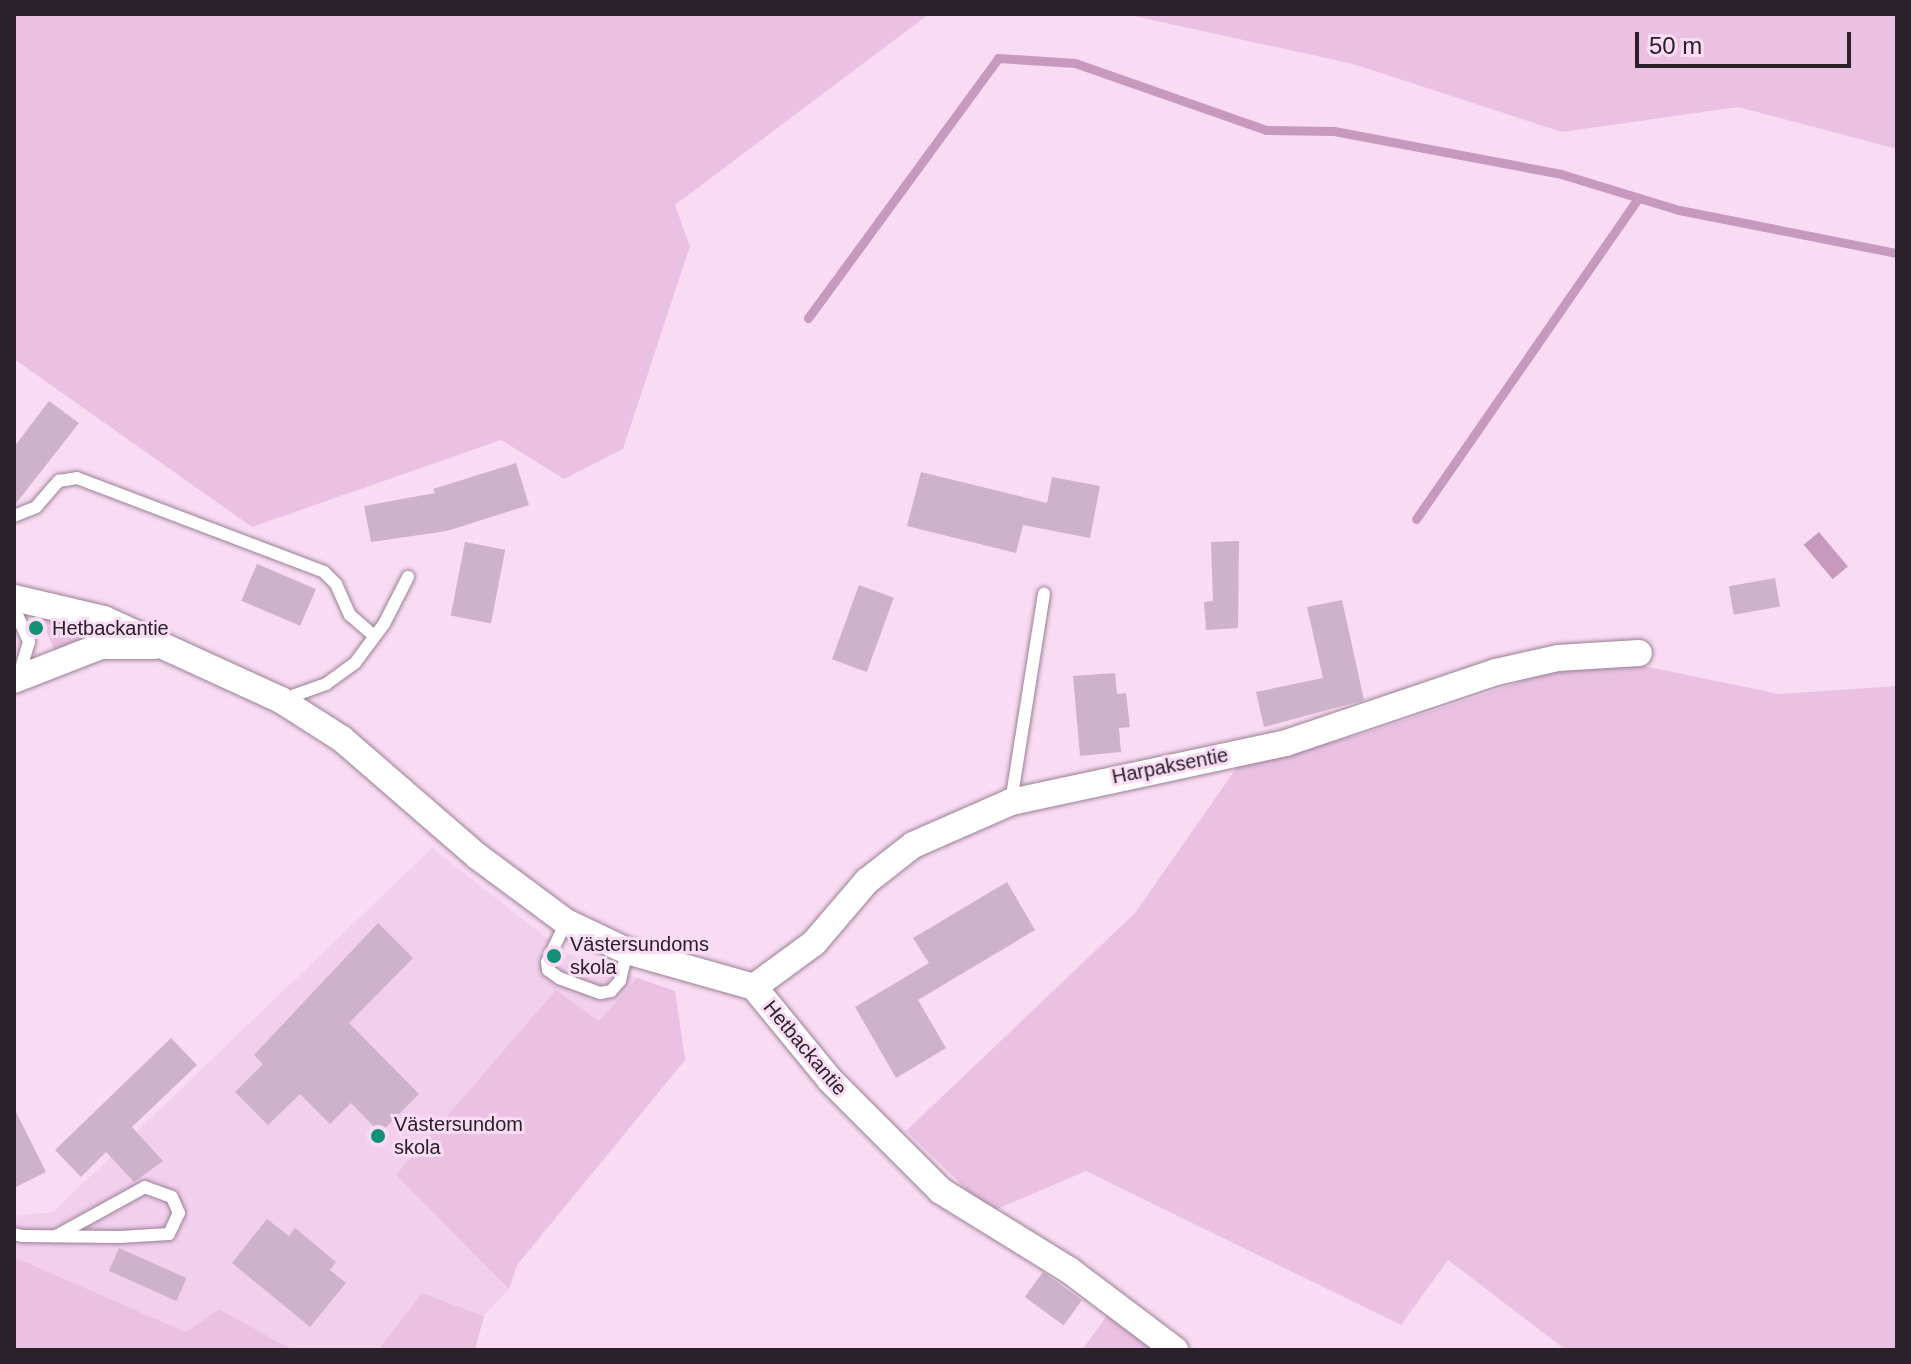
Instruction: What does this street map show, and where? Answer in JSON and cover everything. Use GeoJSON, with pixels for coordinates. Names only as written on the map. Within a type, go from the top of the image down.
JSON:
{"type":"FeatureCollection","features":[{"type":"Feature","properties":{"kind":"street","name":"Hetbackantie"},"geometry":{"type":"LineString","coordinates":[[14,598],[104,619],[281,700],[342,739],[477,856],[566,922],[627,951],[754,987],[830,1080],[941,1191],[1069,1270],[1175,1350]]}},
{"type":"Feature","properties":{"kind":"street","name":"Hetbackantie"},"geometry":{"type":"LineString","coordinates":[[16,679],[101,646],[165,646]]}},
{"type":"Feature","properties":{"kind":"street","name":"Harpaksentie"},"geometry":{"type":"LineString","coordinates":[[754,987],[814,943],[867,881],[913,845],[1011,802],[1286,743],[1358,723],[1496,672],[1558,658],[1639,653]]}},
{"type":"Feature","properties":{"kind":"lane"},"geometry":{"type":"LineString","coordinates":[[14,516],[36,507],[59,481],[77,478],[324,572],[350,615],[374,636]]}},
{"type":"Feature","properties":{"kind":"lane"},"geometry":{"type":"LineString","coordinates":[[281,700],[326,684],[355,663],[408,577]]}},
{"type":"Feature","properties":{"kind":"lane"},"geometry":{"type":"LineString","coordinates":[[1011,802],[1044,594]]}},
{"type":"Feature","properties":{"kind":"lane"},"geometry":{"type":"LineString","coordinates":[[14,608],[29,642],[16,679]]}},
{"type":"Feature","properties":{"kind":"lane"},"geometry":{"type":"LineString","coordinates":[[566,922],[547,962],[548,970],[559,978],[600,993],[611,991],[620,981],[627,951]]}},
{"type":"Feature","properties":{"kind":"lane"},"geometry":{"type":"LineString","coordinates":[[14,1234],[56,1236],[169,1234],[179,1213],[172,1197],[145,1187],[56,1236]]}},
{"type":"Feature","properties":{"kind":"shaded area"},"geometry":{"type":"Polygon","coordinates":[[[14,14],[929,14],[675,205],[690,246],[623,449],[564,479],[501,440],[252,527],[14,359],[14,14]]]}},
{"type":"Feature","properties":{"kind":"shaded area"},"geometry":{"type":"Polygon","coordinates":[[[1125,14],[1897,14],[1897,149],[1738,107],[1562,132],[1353,64],[1125,14]]]}},
{"type":"Feature","properties":{"kind":"shaded area"},"geometry":{"type":"Polygon","coordinates":[[[1819,532],[1848,566],[1833,579],[1804,545],[1819,532]]]}},
{"type":"Feature","properties":{"kind":"shaded area"},"geometry":{"type":"Polygon","coordinates":[[[29,610],[120,637],[56,654],[40,616],[33,618],[29,610]]]}},
{"type":"Feature","properties":{"kind":"shaded area"},"geometry":{"type":"Polygon","coordinates":[[[1634,664],[1779,694],[1897,686],[1897,1350],[1566,1350],[1448,1260],[1401,1325],[1086,1171],[990,1212],[906,1131],[1135,913],[1240,763],[1360,735],[1562,668],[1634,664]]]}},
{"type":"Feature","properties":{"kind":"shaded area","name":"Västersundom skola"},"geometry":{"type":"Polygon","coordinates":[[[432,848],[566,953],[675,991],[685,1060],[517,1265],[509,1289],[484,1316],[422,1293],[378,1350],[293,1350],[219,1309],[186,1332],[14,1257],[14,1216],[53,1212],[432,848]]]}},
{"type":"Feature","properties":{"kind":"shaded area"},"geometry":{"type":"Polygon","coordinates":[[[637,978],[675,991],[685,1060],[517,1265],[509,1289],[396,1175],[556,990],[599,1021],[637,978]]]}},
{"type":"Feature","properties":{"kind":"shaded area"},"geometry":{"type":"Polygon","coordinates":[[[14,1257],[186,1332],[219,1309],[293,1350],[14,1350],[14,1257]]]}},
{"type":"Feature","properties":{"kind":"shaded area"},"geometry":{"type":"Polygon","coordinates":[[[422,1293],[484,1316],[475,1350],[378,1350],[422,1293]]]}},
{"type":"Feature","properties":{"kind":"shaded area"},"geometry":{"type":"Polygon","coordinates":[[[1108,1314],[1153,1350],[1082,1350],[1108,1314]]]}},
{"type":"Feature","properties":{"kind":"building"},"geometry":{"type":"Polygon","coordinates":[[[49,401],[79,423],[14,506],[14,447],[49,401]]]}},
{"type":"Feature","properties":{"kind":"building"},"geometry":{"type":"Polygon","coordinates":[[[516,463],[529,505],[447,531],[371,542],[364,506],[435,493],[433,489],[516,463]]]}},
{"type":"Feature","properties":{"kind":"building"},"geometry":{"type":"Polygon","coordinates":[[[921,472],[1047,503],[1052,477],[1100,486],[1090,538],[1023,525],[1016,553],[907,526],[921,472]]]}},
{"type":"Feature","properties":{"kind":"building"},"geometry":{"type":"Polygon","coordinates":[[[1239,541],[1238,628],[1206,630],[1204,602],[1213,601],[1211,542],[1239,541]]]}},
{"type":"Feature","properties":{"kind":"building"},"geometry":{"type":"Polygon","coordinates":[[[465,542],[505,550],[491,623],[451,616],[465,542]]]}},
{"type":"Feature","properties":{"kind":"building"},"geometry":{"type":"Polygon","coordinates":[[[257,564],[316,589],[300,626],[241,601],[257,564]]]}},
{"type":"Feature","properties":{"kind":"building"},"geometry":{"type":"Polygon","coordinates":[[[1775,578],[1780,607],[1734,615],[1729,586],[1775,578]]]}},
{"type":"Feature","properties":{"kind":"building"},"geometry":{"type":"Polygon","coordinates":[[[859,585],[894,598],[867,672],[832,659],[859,585]]]}},
{"type":"Feature","properties":{"kind":"building"},"geometry":{"type":"Polygon","coordinates":[[[1342,600],[1364,700],[1264,727],[1256,692],[1323,678],[1307,607],[1342,600]]]}},
{"type":"Feature","properties":{"kind":"building"},"geometry":{"type":"Polygon","coordinates":[[[1115,673],[1117,694],[1126,693],[1130,727],[1119,728],[1121,752],[1080,756],[1073,676],[1115,673]]]}},
{"type":"Feature","properties":{"kind":"building"},"geometry":{"type":"Polygon","coordinates":[[[1007,882],[1035,930],[918,1000],[946,1048],[896,1078],[855,1007],[929,963],[913,938],[1007,882]]]}},
{"type":"Feature","properties":{"kind":"building"},"geometry":{"type":"Polygon","coordinates":[[[378,923],[413,958],[349,1023],[419,1094],[380,1133],[351,1103],[330,1124],[300,1094],[268,1125],[235,1092],[263,1064],[254,1055],[378,923]]]}},
{"type":"Feature","properties":{"kind":"building"},"geometry":{"type":"Polygon","coordinates":[[[171,1038],[197,1065],[132,1127],[163,1161],[134,1182],[106,1152],[81,1177],[55,1150],[171,1038]]]}},
{"type":"Feature","properties":{"kind":"building"},"geometry":{"type":"Polygon","coordinates":[[[14,1108],[46,1172],[14,1188],[14,1108]]]}},
{"type":"Feature","properties":{"kind":"building"},"geometry":{"type":"Polygon","coordinates":[[[267,1219],[289,1236],[295,1228],[336,1262],[330,1270],[346,1283],[310,1327],[232,1263],[267,1219]]]}},
{"type":"Feature","properties":{"kind":"building"},"geometry":{"type":"Polygon","coordinates":[[[119,1248],[187,1278],[176,1301],[109,1271],[119,1248]]]}},
{"type":"Feature","properties":{"kind":"building"},"geometry":{"type":"Polygon","coordinates":[[[1043,1272],[1082,1300],[1064,1325],[1025,1297],[1043,1272]]]}},
{"type":"Feature","properties":{"kind":"waterway"},"geometry":{"type":"LineString","coordinates":[[808,318],[998,58],[1075,63],[1266,130],[1334,131],[1561,174],[1679,210],[1897,253]]}},
{"type":"Feature","properties":{"kind":"waterway"},"geometry":{"type":"LineString","coordinates":[[1416,519],[1638,198]]}},
{"type":"Feature","properties":{"kind":"place","name":"Hetbackantie"},"geometry":{"type":"Point","coordinates":[36,628]}},
{"type":"Feature","properties":{"kind":"place","name":"Västersundoms skola"},"geometry":{"type":"Point","coordinates":[554,956]}},
{"type":"Feature","properties":{"kind":"place","name":"Västersundom skola"},"geometry":{"type":"Point","coordinates":[378,1136]}}]}
